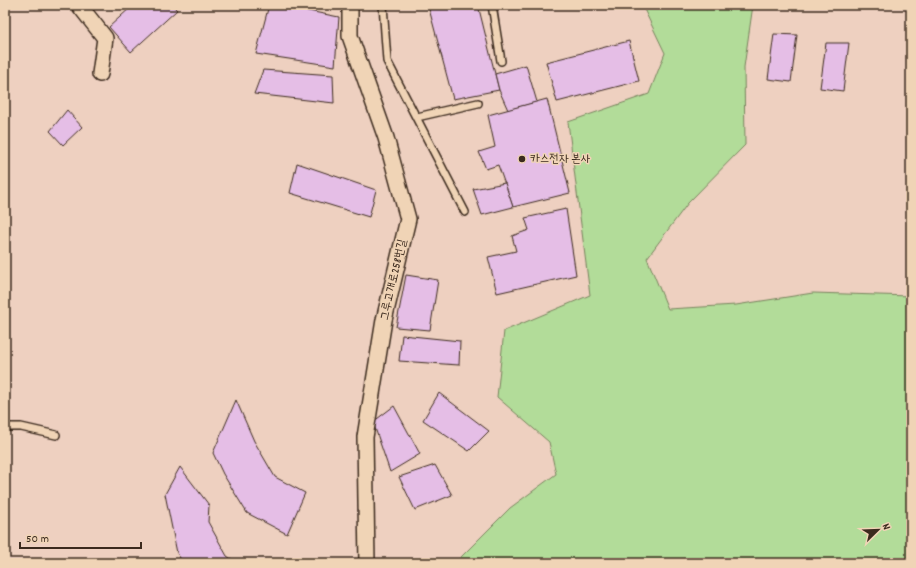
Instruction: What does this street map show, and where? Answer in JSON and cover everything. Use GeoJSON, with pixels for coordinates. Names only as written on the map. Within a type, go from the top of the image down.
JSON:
{"type":"FeatureCollection","features":[{"type":"Feature","properties":{"kind":"street"},"geometry":{"type":"LineString","coordinates":[[79,5],[106,38],[100,74]]}},
{"type":"Feature","properties":{"kind":"street","name":"그루고개로258번길"},"geometry":{"type":"LineString","coordinates":[[350,5],[350,36],[386,138],[408,219],[384,320],[365,437],[366,563]]}},
{"type":"Feature","properties":{"kind":"lane"},"geometry":{"type":"LineString","coordinates":[[383,5],[387,61],[465,212]]}},
{"type":"Feature","properties":{"kind":"lane"},"geometry":{"type":"LineString","coordinates":[[492,5],[501,61]]}},
{"type":"Feature","properties":{"kind":"lane"},"geometry":{"type":"LineString","coordinates":[[417,117],[478,103]]}},
{"type":"Feature","properties":{"kind":"lane"},"geometry":{"type":"LineString","coordinates":[[5,427],[21,427],[56,435]]}},
{"type":"Feature","properties":{"kind":"green space"},"geometry":{"type":"Polygon","coordinates":[[[642,5],[753,5],[744,67],[745,145],[688,203],[647,258],[668,309],[736,305],[813,293],[911,296],[911,563],[455,563],[510,508],[556,474],[549,442],[497,397],[504,331],[590,295],[568,122],[649,94],[665,53],[642,5]]]}},
{"type":"Feature","properties":{"kind":"building"},"geometry":{"type":"Polygon","coordinates":[[[129,5],[172,5],[177,10],[131,52],[109,27],[131,7],[129,5]]]}},
{"type":"Feature","properties":{"kind":"building"},"geometry":{"type":"Polygon","coordinates":[[[269,5],[278,5],[339,17],[335,66],[256,54],[269,5]]]}},
{"type":"Feature","properties":{"kind":"building"},"geometry":{"type":"Polygon","coordinates":[[[428,5],[478,5],[499,90],[453,99],[428,5]]]}},
{"type":"Feature","properties":{"kind":"building"},"geometry":{"type":"Polygon","coordinates":[[[774,34],[797,35],[791,82],[768,79],[774,34]]]}},
{"type":"Feature","properties":{"kind":"building"},"geometry":{"type":"Polygon","coordinates":[[[629,41],[639,81],[557,102],[546,62],[629,41]]]}},
{"type":"Feature","properties":{"kind":"building"},"geometry":{"type":"Polygon","coordinates":[[[826,43],[849,43],[843,91],[820,88],[826,43]]]}},
{"type":"Feature","properties":{"kind":"building"},"geometry":{"type":"Polygon","coordinates":[[[526,65],[537,102],[508,110],[499,90],[495,74],[526,65]]]}},
{"type":"Feature","properties":{"kind":"building"},"geometry":{"type":"Polygon","coordinates":[[[263,70],[333,75],[334,103],[254,94],[263,70]]]}},
{"type":"Feature","properties":{"kind":"building","name":"카스전자 본사"},"geometry":{"type":"Polygon","coordinates":[[[547,99],[570,193],[513,207],[498,165],[486,169],[479,152],[495,147],[488,115],[547,99]]]}},
{"type":"Feature","properties":{"kind":"building"},"geometry":{"type":"Polygon","coordinates":[[[67,110],[82,127],[63,145],[50,131],[67,110]]]}},
{"type":"Feature","properties":{"kind":"building"},"geometry":{"type":"Polygon","coordinates":[[[297,163],[376,190],[369,217],[290,193],[297,163]]]}},
{"type":"Feature","properties":{"kind":"building"},"geometry":{"type":"Polygon","coordinates":[[[505,183],[513,207],[482,215],[473,189],[505,183]]]}},
{"type":"Feature","properties":{"kind":"building"},"geometry":{"type":"Polygon","coordinates":[[[566,209],[576,275],[497,293],[488,257],[516,251],[512,236],[529,230],[525,218],[566,209]]]}},
{"type":"Feature","properties":{"kind":"building"},"geometry":{"type":"Polygon","coordinates":[[[406,275],[438,280],[430,330],[396,327],[406,275]]]}},
{"type":"Feature","properties":{"kind":"building"},"geometry":{"type":"Polygon","coordinates":[[[402,335],[460,341],[459,365],[399,361],[402,335]]]}},
{"type":"Feature","properties":{"kind":"building"},"geometry":{"type":"Polygon","coordinates":[[[439,393],[489,431],[469,451],[423,420],[439,393]]]}},
{"type":"Feature","properties":{"kind":"building"},"geometry":{"type":"Polygon","coordinates":[[[236,400],[254,441],[275,477],[305,493],[287,534],[247,513],[223,474],[213,453],[236,400]]]}},
{"type":"Feature","properties":{"kind":"building"},"geometry":{"type":"Polygon","coordinates":[[[394,406],[420,454],[390,472],[373,422],[394,406]]]}},
{"type":"Feature","properties":{"kind":"building"},"geometry":{"type":"Polygon","coordinates":[[[435,465],[452,495],[415,510],[399,477],[435,465]]]}},
{"type":"Feature","properties":{"kind":"building"},"geometry":{"type":"Polygon","coordinates":[[[180,467],[209,505],[208,522],[227,556],[237,563],[183,563],[177,553],[165,494],[180,467]]]}},
{"type":"Feature","properties":{"kind":"place","name":"카스전자 본사"},"geometry":{"type":"Point","coordinates":[522,159]}}]}
